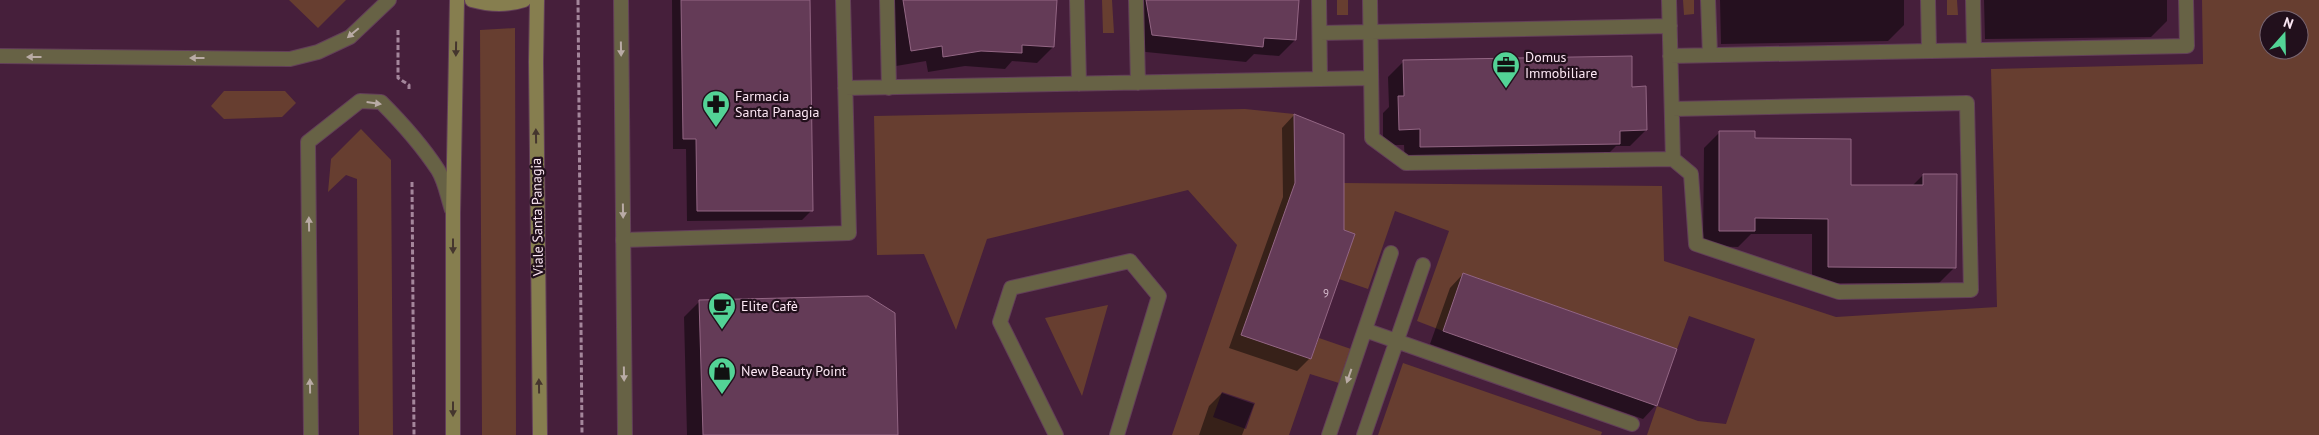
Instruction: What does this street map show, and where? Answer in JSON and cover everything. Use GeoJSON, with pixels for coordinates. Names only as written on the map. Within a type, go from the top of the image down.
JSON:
{"type":"FeatureCollection","features":[{"type":"Feature","properties":{"kind":"main road"},"geometry":{"type":"LineString","coordinates":[[453,435],[453,214],[457,0]]}},
{"type":"Feature","properties":{"kind":"main road"},"geometry":{"type":"LineString","coordinates":[[472,0],[489,5],[506,5],[524,0]]}},
{"type":"Feature","properties":{"kind":"main road","name":"Viale Santa Panagia"},"geometry":{"type":"LineString","coordinates":[[538,0],[536,62],[540,435]]}},
{"type":"Feature","properties":{"kind":"street"},"geometry":{"type":"LineString","coordinates":[[0,56],[290,59],[318,52],[350,37],[389,0]]}},
{"type":"Feature","properties":{"kind":"street"},"geometry":{"type":"LineString","coordinates":[[621,0],[625,435]]}},
{"type":"Feature","properties":{"kind":"street"},"geometry":{"type":"LineString","coordinates":[[623,240],[849,233],[844,0]]}},
{"type":"Feature","properties":{"kind":"street"},"geometry":{"type":"LineString","coordinates":[[887,0],[889,88]]}},
{"type":"Feature","properties":{"kind":"street"},"geometry":{"type":"LineString","coordinates":[[1077,0],[1079,84]]}},
{"type":"Feature","properties":{"kind":"street"},"geometry":{"type":"LineString","coordinates":[[1136,0],[1138,83]]}},
{"type":"Feature","properties":{"kind":"street"},"geometry":{"type":"LineString","coordinates":[[1319,0],[1320,79]]}},
{"type":"Feature","properties":{"kind":"street"},"geometry":{"type":"LineString","coordinates":[[1370,0],[1372,138],[1406,163],[1673,159],[1692,174],[1696,244],[1839,292],[1971,290],[1967,103],[1672,109]]}},
{"type":"Feature","properties":{"kind":"street"},"geometry":{"type":"LineString","coordinates":[[1669,0],[1673,159]]}},
{"type":"Feature","properties":{"kind":"street"},"geometry":{"type":"LineString","coordinates":[[1708,0],[1710,55]]}},
{"type":"Feature","properties":{"kind":"street"},"geometry":{"type":"LineString","coordinates":[[1928,0],[1929,51]]}},
{"type":"Feature","properties":{"kind":"street"},"geometry":{"type":"LineString","coordinates":[[1972,0],[1974,50]]}},
{"type":"Feature","properties":{"kind":"street"},"geometry":{"type":"LineString","coordinates":[[1670,56],[2187,46],[2186,0]]}},
{"type":"Feature","properties":{"kind":"street"},"geometry":{"type":"LineString","coordinates":[[1320,33],[1670,26]]}},
{"type":"Feature","properties":{"kind":"street"},"geometry":{"type":"LineString","coordinates":[[845,88],[1371,78]]}},
{"type":"Feature","properties":{"kind":"street"},"geometry":{"type":"LineString","coordinates":[[311,435],[308,142],[360,101],[381,102],[406,127],[439,171],[453,214]]}},
{"type":"Feature","properties":{"kind":"street"},"geometry":{"type":"LineString","coordinates":[[1329,435],[1391,253]]}},
{"type":"Feature","properties":{"kind":"street"},"geometry":{"type":"LineString","coordinates":[[1056,435],[1000,322],[1011,288],[1130,261],[1159,296],[1117,435]]}},
{"type":"Feature","properties":{"kind":"street"},"geometry":{"type":"LineString","coordinates":[[1364,435],[1423,265]]}},
{"type":"Feature","properties":{"kind":"street"},"geometry":{"type":"LineString","coordinates":[[1365,330],[1632,424]]}},
{"type":"Feature","properties":{"kind":"path"},"geometry":{"type":"LineString","coordinates":[[578,0],[582,435]]}},
{"type":"Feature","properties":{"kind":"path"},"geometry":{"type":"LineString","coordinates":[[398,28],[398,78],[409,86],[412,137],[414,435]]}},
{"type":"Feature","properties":{"kind":"shaded area"},"geometry":{"type":"Polygon","coordinates":[[[289,0],[346,0],[318,28],[289,0]]]}},
{"type":"Feature","properties":{"kind":"shaded area"},"geometry":{"type":"Polygon","coordinates":[[[1102,0],[1112,0],[1114,33],[1103,33],[1102,0]]]}},
{"type":"Feature","properties":{"kind":"shaded area"},"geometry":{"type":"Polygon","coordinates":[[[1337,0],[1348,0],[1348,15],[1337,15],[1337,0]]]}},
{"type":"Feature","properties":{"kind":"shaded area"},"geometry":{"type":"Polygon","coordinates":[[[1683,0],[1694,0],[1694,14],[1684,15],[1683,0]]]}},
{"type":"Feature","properties":{"kind":"shaded area"},"geometry":{"type":"Polygon","coordinates":[[[1947,0],[1957,0],[1958,15],[1947,15],[1947,0]]]}},
{"type":"Feature","properties":{"kind":"shaded area"},"geometry":{"type":"Polygon","coordinates":[[[2202,0],[2319,0],[2319,435],[1647,435],[1657,406],[1698,421],[1726,424],[1755,339],[1689,316],[1677,349],[1463,273],[1443,331],[1417,321],[1449,231],[1395,211],[1368,289],[1339,279],[1355,234],[1286,209],[1311,359],[1319,338],[1351,349],[1339,383],[1310,374],[1289,435],[1172,435],[1237,245],[1188,190],[987,239],[956,330],[924,254],[877,255],[874,116],[1245,109],[1294,114],[1295,165],[1344,183],[1662,186],[1664,261],[1836,317],[1997,307],[1991,69],[2203,64],[2202,0]],[[1222,392],[1213,417],[1246,429],[1255,403],[1222,392]]]}},
{"type":"Feature","properties":{"kind":"shaded area"},"geometry":{"type":"Polygon","coordinates":[[[515,28],[516,435],[482,435],[480,30],[515,28]]]}},
{"type":"Feature","properties":{"kind":"shaded area"},"geometry":{"type":"Polygon","coordinates":[[[224,91],[285,91],[296,103],[282,117],[224,119],[211,106],[224,91]]]}},
{"type":"Feature","properties":{"kind":"shaded area"},"geometry":{"type":"Polygon","coordinates":[[[361,129],[391,160],[393,435],[359,435],[357,179],[346,175],[328,192],[331,159],[361,129]]]}},
{"type":"Feature","properties":{"kind":"shaded area"},"geometry":{"type":"Polygon","coordinates":[[[1108,305],[1082,396],[1045,318],[1108,305]]]}},
{"type":"Feature","properties":{"kind":"shaded area"},"geometry":{"type":"Polygon","coordinates":[[[1403,363],[1602,432],[1601,435],[1378,435],[1403,363]]]}},
{"type":"Feature","properties":{"kind":"building"},"geometry":{"type":"Polygon","coordinates":[[[681,0],[810,0],[813,211],[697,211],[696,139],[683,139],[681,0]]]}},
{"type":"Feature","properties":{"kind":"building"},"geometry":{"type":"Polygon","coordinates":[[[903,0],[1057,0],[1054,47],[1022,45],[1022,53],[981,51],[943,57],[942,46],[911,51],[903,0]]]}},
{"type":"Feature","properties":{"kind":"building"},"geometry":{"type":"Polygon","coordinates":[[[1146,0],[1299,0],[1296,40],[1264,38],[1263,47],[1152,35],[1146,0]]]}},
{"type":"Feature","properties":{"kind":"building"},"geometry":{"type":"Polygon","coordinates":[[[1632,56],[1632,87],[1646,86],[1647,130],[1620,131],[1620,144],[1420,147],[1420,129],[1399,130],[1398,96],[1404,96],[1403,60],[1632,56]]]}},
{"type":"Feature","properties":{"kind":"building"},"geometry":{"type":"Polygon","coordinates":[[[1294,114],[1344,134],[1344,230],[1355,234],[1311,359],[1241,335],[1295,183],[1294,114]]]}},
{"type":"Feature","properties":{"kind":"building"},"geometry":{"type":"Polygon","coordinates":[[[1719,131],[1755,131],[1755,138],[1851,139],[1851,185],[1923,185],[1923,174],[1957,174],[1956,268],[1828,267],[1828,219],[1755,218],[1755,231],[1719,231],[1719,131]]]}},
{"type":"Feature","properties":{"kind":"building"},"geometry":{"type":"Polygon","coordinates":[[[1463,273],[1677,349],[1657,406],[1443,331],[1463,273]]]}},
{"type":"Feature","properties":{"kind":"building"},"geometry":{"type":"Polygon","coordinates":[[[868,296],[895,313],[898,435],[703,435],[699,300],[868,296]]]}},
{"type":"Feature","properties":{"kind":"place","name":"Domus Immobiliare"},"geometry":{"type":"Point","coordinates":[1506,89]}},
{"type":"Feature","properties":{"kind":"place","name":"Farmacia Santa Panagia"},"geometry":{"type":"Point","coordinates":[716,128]}},
{"type":"Feature","properties":{"kind":"place","name":"Elite Cafè"},"geometry":{"type":"Point","coordinates":[722,330]}},
{"type":"Feature","properties":{"kind":"place","name":"New Beauty Point"},"geometry":{"type":"Point","coordinates":[722,395]}}]}
